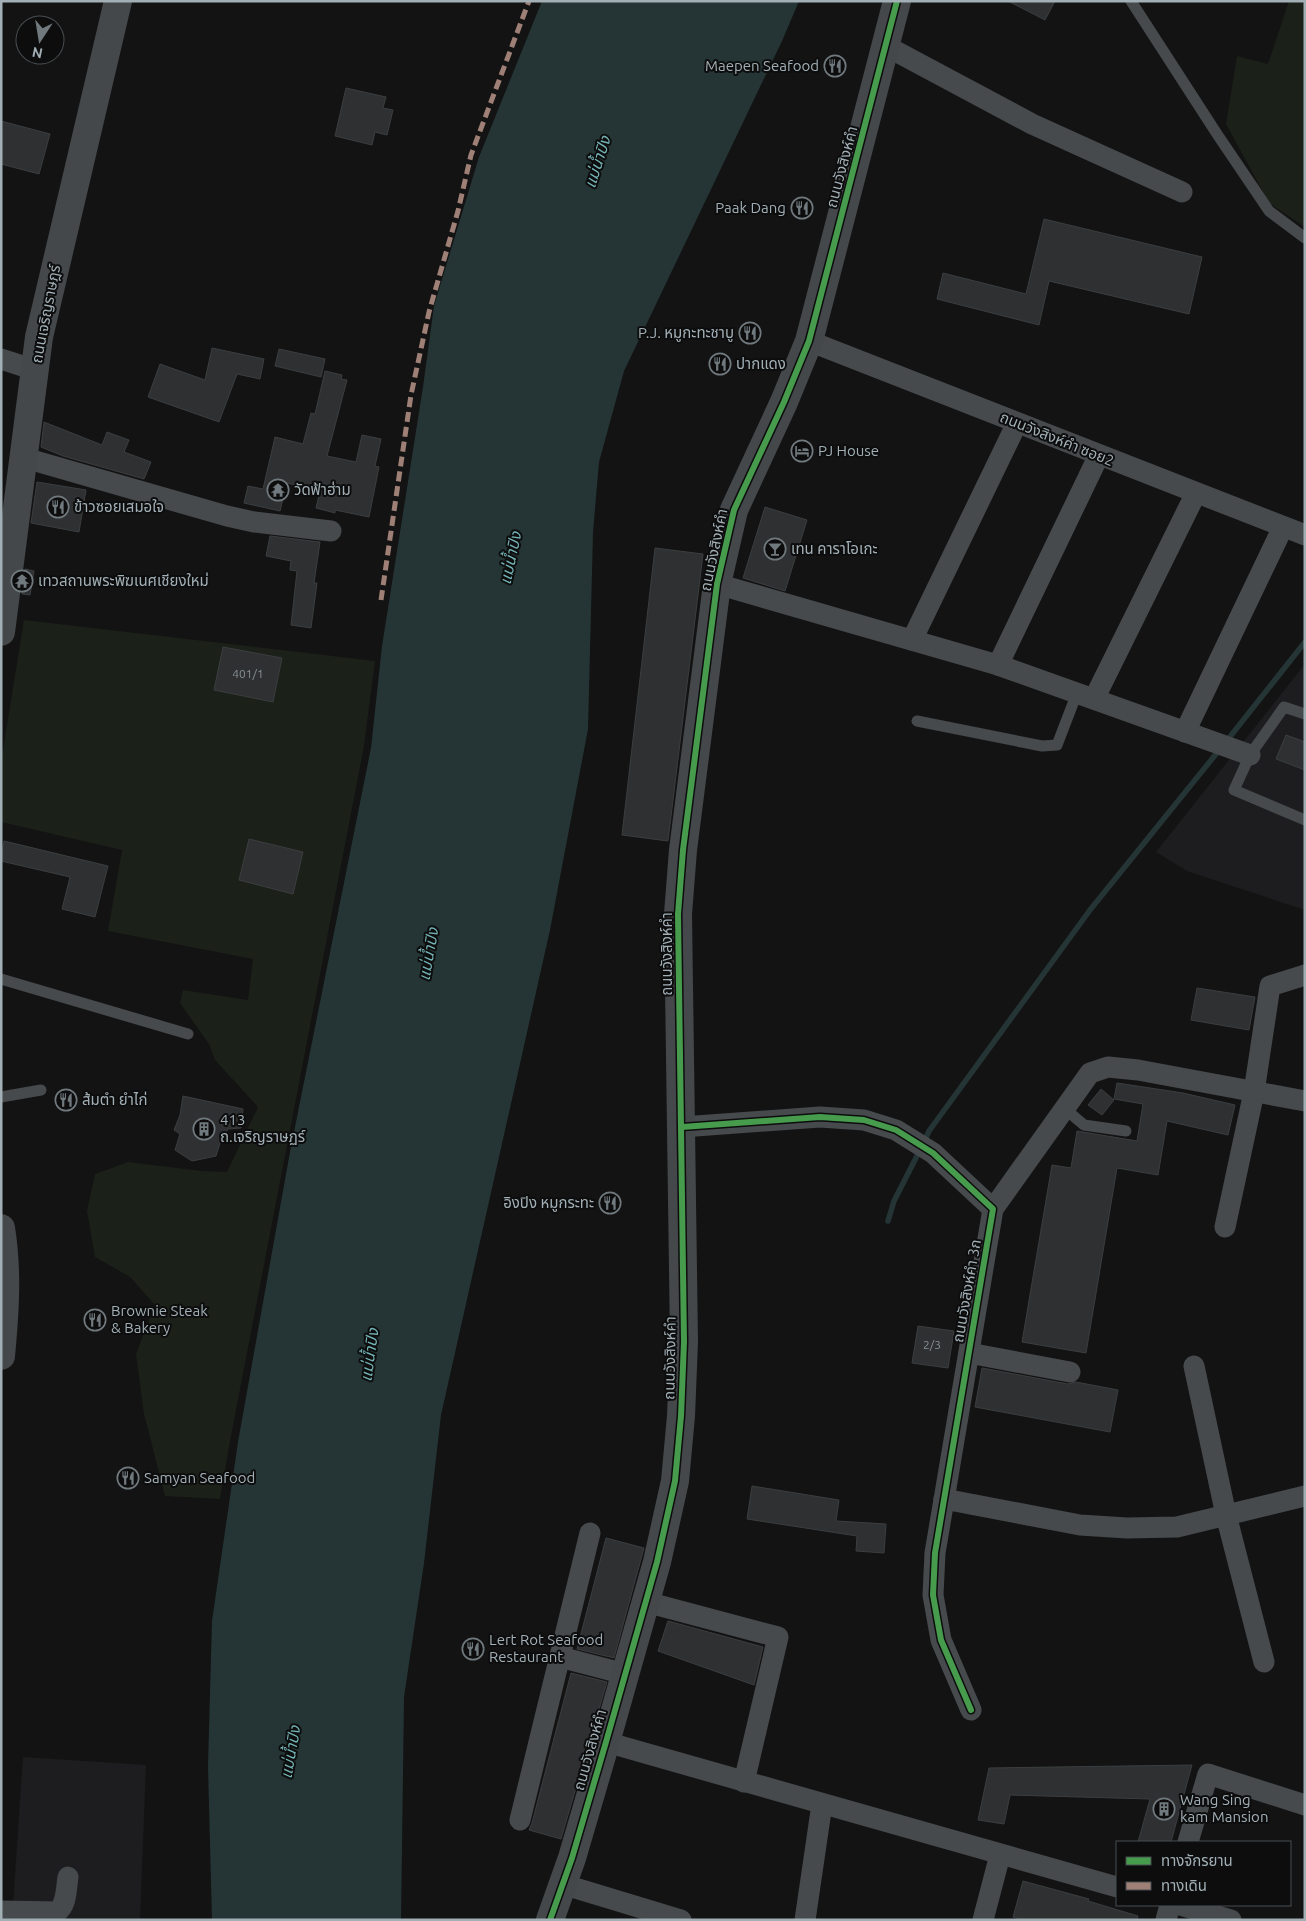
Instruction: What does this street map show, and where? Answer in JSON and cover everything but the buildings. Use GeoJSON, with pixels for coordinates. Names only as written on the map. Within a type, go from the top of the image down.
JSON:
{"type":"FeatureCollection","features":[{"type":"Feature","properties":{"kind":"street","name":"ถนนเจริญราษฎร์"},"geometry":{"type":"LineString","coordinates":[[1,632],[8,528],[25,458],[39,337],[118,1]]}},
{"type":"Feature","properties":{"kind":"street","name":"ถนนวังสิงห์คำ"},"geometry":{"type":"LineString","coordinates":[[550,1920],[606,1742],[646,1602],[675,1481],[681,1416],[684,1342],[678,914],[683,850],[718,584],[734,510],[784,402],[809,341],[898,1]]}},
{"type":"Feature","properties":{"kind":"street"},"geometry":{"type":"LineString","coordinates":[[886,46],[1032,124],[1182,192]]}},
{"type":"Feature","properties":{"kind":"street","name":"ถนนวังสิงห์คำ ซอย2"},"geometry":{"type":"LineString","coordinates":[[809,341],[1305,535]]}},
{"type":"Feature","properties":{"kind":"street"},"geometry":{"type":"LineString","coordinates":[[1,359],[35,370]]}},
{"type":"Feature","properties":{"kind":"street"},"geometry":{"type":"LineString","coordinates":[[912,640],[1017,423]]}},
{"type":"Feature","properties":{"kind":"street"},"geometry":{"type":"LineString","coordinates":[[998,665],[1099,456]]}},
{"type":"Feature","properties":{"kind":"street"},"geometry":{"type":"LineString","coordinates":[[25,458],[227,516],[254,522],[331,531]]}},
{"type":"Feature","properties":{"kind":"street"},"geometry":{"type":"LineString","coordinates":[[1085,696],[1196,493]]}},
{"type":"Feature","properties":{"kind":"street"},"geometry":{"type":"LineString","coordinates":[[1185,732],[1283,527]]}},
{"type":"Feature","properties":{"kind":"street"},"geometry":{"type":"LineString","coordinates":[[718,584],[998,665],[1250,755]]}},
{"type":"Feature","properties":{"kind":"street"},"geometry":{"type":"LineString","coordinates":[[1225,1227],[1254,1092],[1270,986],[1305,975]]}},
{"type":"Feature","properties":{"kind":"street"},"geometry":{"type":"LineString","coordinates":[[682,1128],[820,1116],[864,1120],[896,1130],[933,1153],[993,1209],[1090,1073],[1108,1067],[1138,1070],[1305,1101]]}},
{"type":"Feature","properties":{"kind":"street","name":"ถนนวังสิงห์คำ 3ก"},"geometry":{"type":"LineString","coordinates":[[971,1710],[941,1640],[933,1595],[934,1553],[993,1209]]}},
{"type":"Feature","properties":{"kind":"street"},"geometry":{"type":"LineString","coordinates":[[1,1228],[6,1304],[1,1356]]}},
{"type":"Feature","properties":{"kind":"street"},"geometry":{"type":"LineString","coordinates":[[969,1353],[1070,1372]]}},
{"type":"Feature","properties":{"kind":"street"},"geometry":{"type":"LineString","coordinates":[[1194,1366],[1226,1515],[1264,1662]]}},
{"type":"Feature","properties":{"kind":"street"},"geometry":{"type":"LineString","coordinates":[[944,1499],[1090,1526],[1127,1528],[1177,1527],[1305,1496]]}},
{"type":"Feature","properties":{"kind":"street"},"geometry":{"type":"LineString","coordinates":[[520,1820],[590,1532]]}},
{"type":"Feature","properties":{"kind":"street"},"geometry":{"type":"LineString","coordinates":[[646,1602],[778,1637],[744,1782]]}},
{"type":"Feature","properties":{"kind":"street"},"geometry":{"type":"LineString","coordinates":[[560,1657],[625,1674]]}},
{"type":"Feature","properties":{"kind":"street"},"geometry":{"type":"LineString","coordinates":[[606,1742],[1116,1887]]}},
{"type":"Feature","properties":{"kind":"street"},"geometry":{"type":"LineString","coordinates":[[1188,1841],[1208,1774],[1305,1805]]}},
{"type":"Feature","properties":{"kind":"street"},"geometry":{"type":"LineString","coordinates":[[805,1920],[822,1804]]}},
{"type":"Feature","properties":{"kind":"street"},"geometry":{"type":"LineString","coordinates":[[983,1920],[1000,1855]]}},
{"type":"Feature","properties":{"kind":"street"},"geometry":{"type":"LineString","coordinates":[[1,1911],[57,1912],[64,1903],[68,1877]]}},
{"type":"Feature","properties":{"kind":"street"},"geometry":{"type":"LineString","coordinates":[[562,1884],[680,1920]]}},
{"type":"Feature","properties":{"kind":"street"},"geometry":{"type":"LineString","coordinates":[[1166,1920],[1170,1906]]}},
{"type":"Feature","properties":{"kind":"street"},"geometry":{"type":"LineString","coordinates":[[1183,1906],[1231,1920]]}},
{"type":"Feature","properties":{"kind":"lane"},"geometry":{"type":"LineString","coordinates":[[1131,1],[1216,134],[1269,211],[1305,238]]}},
{"type":"Feature","properties":{"kind":"lane"},"geometry":{"type":"LineString","coordinates":[[917,721],[1042,746],[1057,745],[1085,696]]}},
{"type":"Feature","properties":{"kind":"lane"},"geometry":{"type":"LineString","coordinates":[[1305,714],[1284,707],[1250,755],[1234,790],[1305,820]]}},
{"type":"Feature","properties":{"kind":"lane"},"geometry":{"type":"LineString","coordinates":[[1,979],[188,1034]]}},
{"type":"Feature","properties":{"kind":"lane"},"geometry":{"type":"LineString","coordinates":[[1,1097],[41,1090]]}},
{"type":"Feature","properties":{"kind":"lane"},"geometry":{"type":"LineString","coordinates":[[1064,1108],[1084,1125],[1126,1131]]}},
{"type":"Feature","properties":{"kind":"shaded area"},"geometry":{"type":"Polygon","coordinates":[[[1289,1],[1305,1],[1305,227],[1269,203],[1226,124],[1237,56],[1268,64],[1289,1]]]}},
{"type":"Feature","properties":{"kind":"shaded area"},"geometry":{"type":"Polygon","coordinates":[[[24,620],[375,661],[364,746],[220,1499],[165,1496],[144,1414],[136,1354],[155,1305],[130,1277],[95,1257],[87,1211],[95,1174],[128,1162],[202,1171],[227,1172],[258,1107],[215,1060],[209,1044],[180,1003],[183,990],[248,1000],[253,959],[108,931],[122,850],[1,822],[1,762],[24,620]]]}},
{"type":"Feature","properties":{"kind":"shaded area"},"geometry":{"type":"Polygon","coordinates":[[[1305,664],[1305,910],[1187,871],[1156,852],[1305,664]]]}},
{"type":"Feature","properties":{"kind":"shaded area"},"geometry":{"type":"Polygon","coordinates":[[[23,1757],[146,1765],[140,1920],[12,1920],[23,1757]]]}},
{"type":"Feature","properties":{"kind":"water","name":"แม่น้ำปิง"},"geometry":{"type":"Polygon","coordinates":[[[542,1],[799,1],[782,41],[624,371],[599,462],[593,532],[588,729],[550,930],[441,1415],[424,1563],[404,1697],[401,1920],[212,1920],[208,1766],[212,1621],[238,1442],[290,1152],[371,748],[382,646],[434,306],[479,157],[542,1]]]}},
{"type":"Feature","properties":{"kind":"waterway"},"geometry":{"type":"LineString","coordinates":[[1229,738],[1305,642]]}},
{"type":"Feature","properties":{"kind":"waterway"},"geometry":{"type":"LineString","coordinates":[[924,1142],[929,1131],[1090,910],[1216,754]]}},
{"type":"Feature","properties":{"kind":"waterway"},"geometry":{"type":"LineString","coordinates":[[888,1221],[894,1201],[920,1150]]}},
{"type":"Feature","properties":{"kind":"marked path"},"geometry":{"type":"LineString","coordinates":[[381,600],[411,395],[429,312],[458,211],[471,155],[529,1]]}},
{"type":"Feature","properties":{"kind":"cycle path"},"geometry":{"type":"LineString","coordinates":[[550,1920],[572,1858],[606,1742],[657,1562],[675,1481],[681,1416],[684,1342],[678,914],[683,850],[717,584],[734,510],[784,402],[809,341],[897,1]]}},
{"type":"Feature","properties":{"kind":"cycle path"},"geometry":{"type":"LineString","coordinates":[[682,1127],[820,1117],[864,1120],[896,1130],[933,1153],[993,1209],[935,1553],[933,1595],[941,1640],[971,1710]]}},
{"type":"Feature","properties":{"kind":"place","name":"Maepen Seafood"},"geometry":{"type":"Point","coordinates":[835,66]}},
{"type":"Feature","properties":{"kind":"place","name":"Paak Dang"},"geometry":{"type":"Point","coordinates":[802,208]}},
{"type":"Feature","properties":{"kind":"place","name":"P.J. หมูกะทะชาบู"},"geometry":{"type":"Point","coordinates":[750,333]}},
{"type":"Feature","properties":{"kind":"place","name":"ปากแดง"},"geometry":{"type":"Point","coordinates":[720,364]}},
{"type":"Feature","properties":{"kind":"place","name":"PJ House"},"geometry":{"type":"Point","coordinates":[802,451]}},
{"type":"Feature","properties":{"kind":"place","name":"วัดฟ้าฮ่าม"},"geometry":{"type":"Point","coordinates":[278,490]}},
{"type":"Feature","properties":{"kind":"place","name":"ข้าวซอยเสมอใจ"},"geometry":{"type":"Point","coordinates":[58,507]}},
{"type":"Feature","properties":{"kind":"place","name":"เทน คาราโอเกะ"},"geometry":{"type":"Point","coordinates":[775,549]}},
{"type":"Feature","properties":{"kind":"place","name":"เทวสถานพระพิฆเนศเชียงใหม่"},"geometry":{"type":"Point","coordinates":[22,581]}},
{"type":"Feature","properties":{"kind":"place","name":"ส้มตำ ยำไก่"},"geometry":{"type":"Point","coordinates":[66,1100]}},
{"type":"Feature","properties":{"kind":"place","name":"413 ถ.เจริญราษฏร์"},"geometry":{"type":"Point","coordinates":[204,1129]}},
{"type":"Feature","properties":{"kind":"place","name":"อิงปิง หมูกระทะ"},"geometry":{"type":"Point","coordinates":[610,1203]}},
{"type":"Feature","properties":{"kind":"place","name":"Brownie Steak & Bakery"},"geometry":{"type":"Point","coordinates":[95,1320]}},
{"type":"Feature","properties":{"kind":"place","name":"Samyan Seafood"},"geometry":{"type":"Point","coordinates":[128,1478]}},
{"type":"Feature","properties":{"kind":"place","name":"Lert Rot Seafood Restaurant"},"geometry":{"type":"Point","coordinates":[473,1649]}},
{"type":"Feature","properties":{"kind":"place","name":"Wang Sing kam Mansion"},"geometry":{"type":"Point","coordinates":[1164,1809]}}]}
